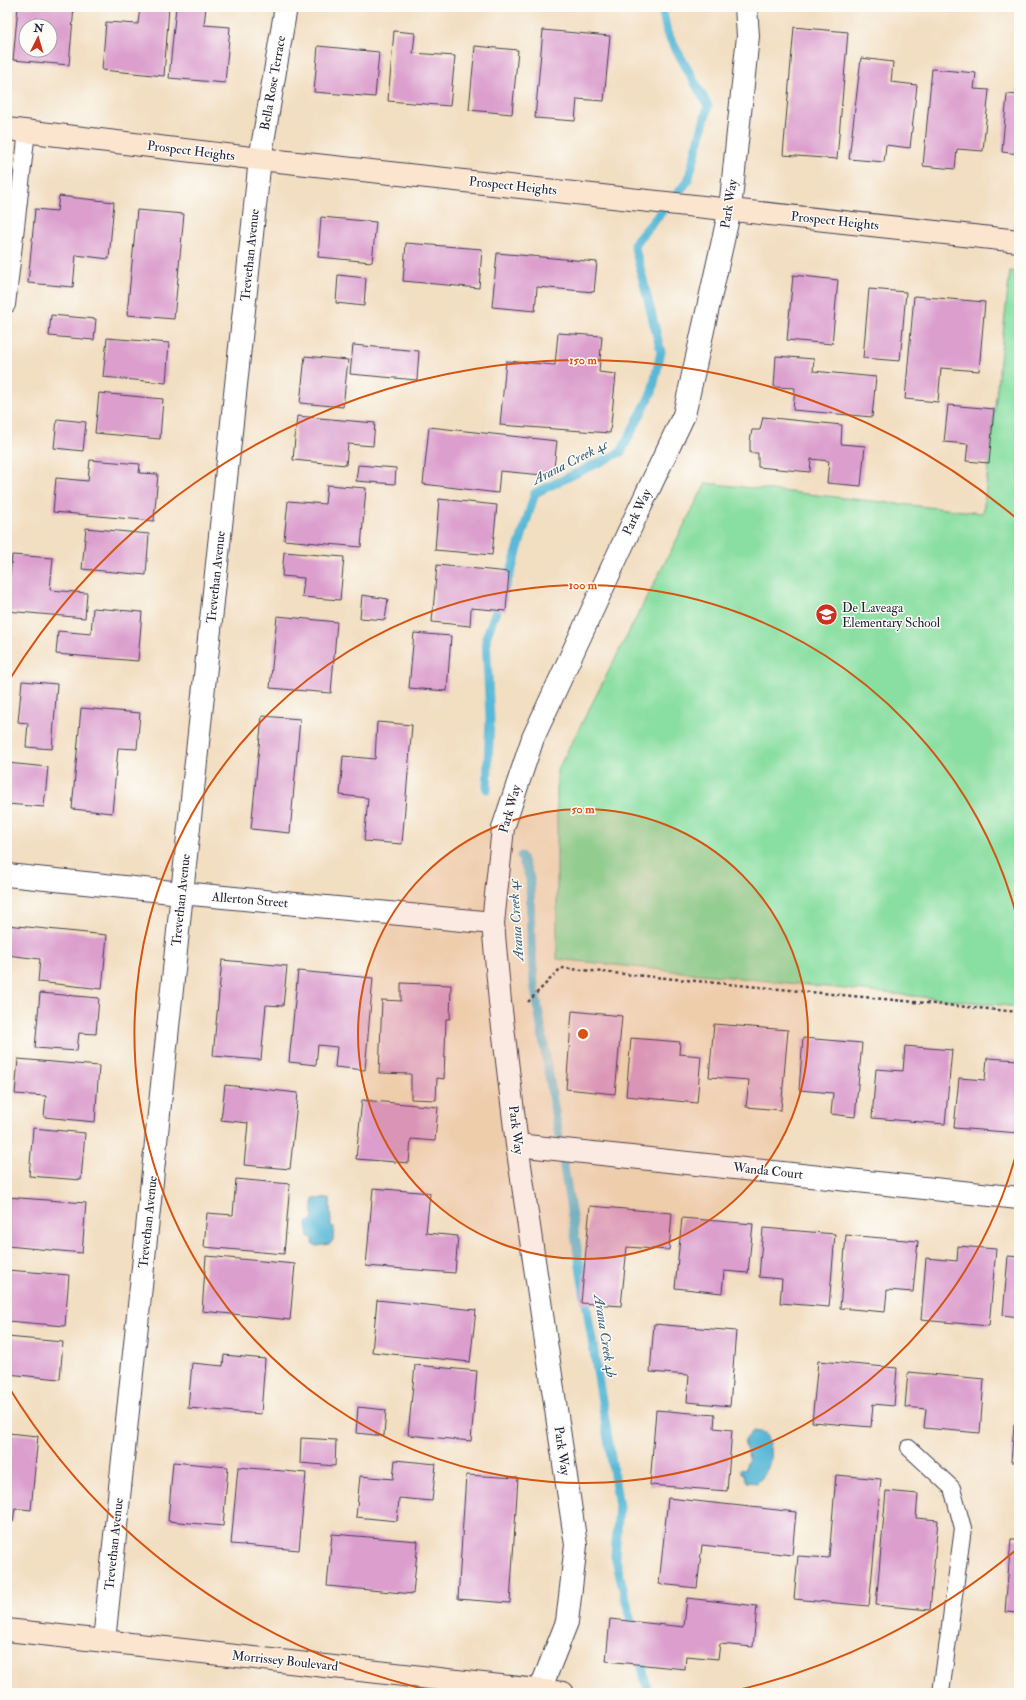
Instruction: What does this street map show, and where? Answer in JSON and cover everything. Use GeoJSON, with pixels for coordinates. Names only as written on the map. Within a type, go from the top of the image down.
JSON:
{"type":"FeatureCollection","features":[{"type":"Feature","properties":{"kind":"street","name":"Bella Rose Terrace"},"geometry":{"type":"LineString","coordinates":[[260,159],[286,7]]}},
{"type":"Feature","properties":{"kind":"street","name":"Park Way"},"geometry":{"type":"LineString","coordinates":[[540,1690],[567,1622],[576,1545],[517,1144],[500,1002],[493,923],[503,828],[532,738],[634,518],[684,415],[730,209],[748,36],[746,7]]}},
{"type":"Feature","properties":{"kind":"street","name":"Prospect Heights"},"geometry":{"type":"LineString","coordinates":[[17,130],[260,159],[1019,241]]}},
{"type":"Feature","properties":{"kind":"street","name":"Trevethan Avenue"},"geometry":{"type":"LineString","coordinates":[[104,1641],[260,159]]}},
{"type":"Feature","properties":{"kind":"street","name":"Allerton Street"},"geometry":{"type":"LineString","coordinates":[[7,875],[493,923]]}},
{"type":"Feature","properties":{"kind":"street","name":"Wanda Court"},"geometry":{"type":"LineString","coordinates":[[517,1144],[1019,1198]]}},
{"type":"Feature","properties":{"kind":"street","name":"Morrissey Boulevard"},"geometry":{"type":"LineString","coordinates":[[7,1630],[563,1693]]}},
{"type":"Feature","properties":{"kind":"lane"},"geometry":{"type":"LineString","coordinates":[[7,305],[17,130]]}},
{"type":"Feature","properties":{"kind":"lane"},"geometry":{"type":"LineString","coordinates":[[909,1448],[952,1488],[962,1528],[941,1693]]}},
{"type":"Feature","properties":{"kind":"path"},"geometry":{"type":"LineString","coordinates":[[528,1002],[561,968],[1019,1012]]}},
{"type":"Feature","properties":{"kind":"green space","name":"De Laveaga Elementary School"},"geometry":{"type":"Polygon","coordinates":[[[1010,271],[1019,272],[1019,1007],[557,959],[557,771],[706,483],[983,513],[1010,271]]]}},
{"type":"Feature","properties":{"kind":"water"},"geometry":{"type":"Polygon","coordinates":[[[330,1198],[331,1226],[334,1227],[333,1240],[330,1244],[317,1246],[313,1244],[313,1238],[309,1237],[307,1223],[313,1218],[313,1199],[330,1198]]]}},
{"type":"Feature","properties":{"kind":"water"},"geometry":{"type":"Polygon","coordinates":[[[753,1431],[765,1433],[770,1446],[770,1460],[766,1472],[757,1483],[747,1482],[743,1474],[741,1474],[740,1469],[744,1470],[749,1458],[744,1441],[753,1431]]]}},
{"type":"Feature","properties":{"kind":"building"},"geometry":{"type":"Polygon","coordinates":[[[18,7],[74,7],[69,65],[13,60],[18,7]]]}},
{"type":"Feature","properties":{"kind":"building"},"geometry":{"type":"Polygon","coordinates":[[[140,7],[169,7],[164,76],[102,70],[106,22],[138,24],[140,7]]]}},
{"type":"Feature","properties":{"kind":"building"},"geometry":{"type":"Polygon","coordinates":[[[176,7],[206,7],[204,25],[230,27],[225,83],[169,78],[176,7]]]}},
{"type":"Feature","properties":{"kind":"building"},"geometry":{"type":"Polygon","coordinates":[[[794,27],[848,32],[837,159],[783,155],[794,27]]]}},
{"type":"Feature","properties":{"kind":"building"},"geometry":{"type":"Polygon","coordinates":[[[543,30],[610,36],[604,101],[577,99],[575,121],[535,118],[543,30]]]}},
{"type":"Feature","properties":{"kind":"building"},"geometry":{"type":"Polygon","coordinates":[[[394,31],[415,33],[413,53],[455,56],[450,106],[388,101],[394,31]]]}},
{"type":"Feature","properties":{"kind":"building"},"geometry":{"type":"Polygon","coordinates":[[[318,46],[379,52],[375,97],[314,92],[318,46]]]}},
{"type":"Feature","properties":{"kind":"building"},"geometry":{"type":"Polygon","coordinates":[[[475,46],[518,50],[512,114],[469,110],[475,46]]]}},
{"type":"Feature","properties":{"kind":"building"},"geometry":{"type":"Polygon","coordinates":[[[861,58],[893,62],[891,82],[917,85],[910,148],[886,145],[884,162],[849,159],[861,58]]]}},
{"type":"Feature","properties":{"kind":"building"},"geometry":{"type":"Polygon","coordinates":[[[932,69],[976,73],[974,89],[989,90],[983,151],[957,149],[955,169],[923,166],[932,69]]]}},
{"type":"Feature","properties":{"kind":"building"},"geometry":{"type":"Polygon","coordinates":[[[1007,94],[1019,95],[1019,154],[1002,152],[1007,94]]]}},
{"type":"Feature","properties":{"kind":"building"},"geometry":{"type":"Polygon","coordinates":[[[59,196],[114,202],[109,259],[76,255],[73,287],[28,283],[35,209],[57,211],[59,196]]]}},
{"type":"Feature","properties":{"kind":"building"},"geometry":{"type":"Polygon","coordinates":[[[137,210],[184,214],[174,319],[127,315],[137,210]]]}},
{"type":"Feature","properties":{"kind":"building"},"geometry":{"type":"Polygon","coordinates":[[[321,217],[376,222],[372,262],[318,257],[321,217]]]}},
{"type":"Feature","properties":{"kind":"building"},"geometry":{"type":"Polygon","coordinates":[[[406,243],[482,249],[479,288],[403,281],[406,243]]]}},
{"type":"Feature","properties":{"kind":"building"},"geometry":{"type":"Polygon","coordinates":[[[497,253],[597,262],[594,292],[537,287],[535,311],[492,307],[497,253]]]}},
{"type":"Feature","properties":{"kind":"building"},"geometry":{"type":"Polygon","coordinates":[[[338,275],[366,278],[364,306],[336,303],[338,275]]]}},
{"type":"Feature","properties":{"kind":"building"},"geometry":{"type":"Polygon","coordinates":[[[793,275],[838,280],[832,344],[787,340],[793,275]]]}},
{"type":"Feature","properties":{"kind":"building"},"geometry":{"type":"Polygon","coordinates":[[[869,289],[906,292],[900,361],[863,358],[869,289]]]}},
{"type":"Feature","properties":{"kind":"building"},"geometry":{"type":"Polygon","coordinates":[[[914,296],[985,302],[979,371],[941,368],[938,402],[905,399],[914,296]]]}},
{"type":"Feature","properties":{"kind":"building"},"geometry":{"type":"Polygon","coordinates":[[[51,315],[96,319],[94,340],[49,336],[51,315]]]}},
{"type":"Feature","properties":{"kind":"building"},"geometry":{"type":"Polygon","coordinates":[[[558,333],[602,336],[599,372],[616,374],[610,433],[500,425],[506,361],[555,365],[558,333]]]}},
{"type":"Feature","properties":{"kind":"building"},"geometry":{"type":"Polygon","coordinates":[[[107,338],[169,343],[166,383],[103,377],[107,338]]]}},
{"type":"Feature","properties":{"kind":"building"},"geometry":{"type":"Polygon","coordinates":[[[353,345],[419,351],[417,380],[350,374],[353,345]]]}},
{"type":"Feature","properties":{"kind":"building"},"geometry":{"type":"Polygon","coordinates":[[[305,356],[348,360],[343,407],[300,403],[305,356]]]}},
{"type":"Feature","properties":{"kind":"building"},"geometry":{"type":"Polygon","coordinates":[[[776,356],[814,359],[813,371],[876,377],[872,417],[793,410],[795,388],[774,387],[776,356]]]}},
{"type":"Feature","properties":{"kind":"building"},"geometry":{"type":"Polygon","coordinates":[[[99,393],[163,399],[160,439],[95,433],[99,393]]]}},
{"type":"Feature","properties":{"kind":"building"},"geometry":{"type":"Polygon","coordinates":[[[948,405],[994,409],[989,463],[966,461],[968,444],[944,442],[948,405]]]}},
{"type":"Feature","properties":{"kind":"building"},"geometry":{"type":"Polygon","coordinates":[[[297,416],[375,423],[373,446],[348,444],[346,465],[293,460],[297,416]]]}},
{"type":"Feature","properties":{"kind":"building"},"geometry":{"type":"Polygon","coordinates":[[[763,417],[842,425],[841,444],[865,446],[861,486],[827,483],[829,461],[811,459],[810,472],[758,467],[758,453],[750,453],[750,441],[752,430],[760,430],[763,417]]]}},
{"type":"Feature","properties":{"kind":"building"},"geometry":{"type":"Polygon","coordinates":[[[57,419],[86,422],[83,451],[54,448],[57,419]]]}},
{"type":"Feature","properties":{"kind":"building"},"geometry":{"type":"Polygon","coordinates":[[[429,427],[557,441],[553,476],[500,471],[498,493],[423,484],[429,427]]]}},
{"type":"Feature","properties":{"kind":"building"},"geometry":{"type":"Polygon","coordinates":[[[90,460],[140,464],[139,473],[158,474],[154,521],[53,512],[56,478],[88,481],[90,460]]]}},
{"type":"Feature","properties":{"kind":"building"},"geometry":{"type":"Polygon","coordinates":[[[358,465],[396,468],[395,484],[356,481],[358,465]]]}},
{"type":"Feature","properties":{"kind":"building"},"geometry":{"type":"Polygon","coordinates":[[[327,485],[366,488],[361,547],[284,540],[288,501],[325,504],[327,485]]]}},
{"type":"Feature","properties":{"kind":"building"},"geometry":{"type":"Polygon","coordinates":[[[439,499],[497,505],[492,555],[435,550],[439,499]]]}},
{"type":"Feature","properties":{"kind":"building"},"geometry":{"type":"Polygon","coordinates":[[[86,528],[149,534],[146,575],[82,569],[86,528]]]}},
{"type":"Feature","properties":{"kind":"building"},"geometry":{"type":"Polygon","coordinates":[[[284,552],[344,557],[340,600],[302,597],[304,578],[282,576],[284,552]]]}},
{"type":"Feature","properties":{"kind":"building"},"geometry":{"type":"Polygon","coordinates":[[[12,555],[53,558],[50,590],[87,593],[85,618],[7,611],[7,583],[9,583],[12,555]]]}},
{"type":"Feature","properties":{"kind":"building"},"geometry":{"type":"Polygon","coordinates":[[[437,565],[509,572],[506,611],[471,608],[470,626],[432,622],[437,565]]]}},
{"type":"Feature","properties":{"kind":"building"},"geometry":{"type":"Polygon","coordinates":[[[362,595],[388,599],[385,620],[360,618],[362,595]]]}},
{"type":"Feature","properties":{"kind":"building"},"geometry":{"type":"Polygon","coordinates":[[[93,608],[142,612],[138,661],[56,654],[58,631],[91,634],[93,608]]]}},
{"type":"Feature","properties":{"kind":"building"},"geometry":{"type":"Polygon","coordinates":[[[277,616],[337,622],[331,693],[270,688],[277,616]]]}},
{"type":"Feature","properties":{"kind":"building"},"geometry":{"type":"Polygon","coordinates":[[[414,633],[451,636],[447,691],[409,688],[414,633]]]}},
{"type":"Feature","properties":{"kind":"building"},"geometry":{"type":"Polygon","coordinates":[[[22,681],[57,684],[52,749],[26,747],[28,723],[18,722],[22,681]]]}},
{"type":"Feature","properties":{"kind":"building"},"geometry":{"type":"Polygon","coordinates":[[[81,708],[140,713],[137,749],[118,748],[112,813],[72,809],[81,708]]]}},
{"type":"Feature","properties":{"kind":"building"},"geometry":{"type":"Polygon","coordinates":[[[262,716],[300,719],[290,833],[251,829],[262,716]]]}},
{"type":"Feature","properties":{"kind":"building"},"geometry":{"type":"Polygon","coordinates":[[[377,722],[412,725],[402,844],[364,841],[368,798],[340,795],[343,756],[375,759],[377,722]]]}},
{"type":"Feature","properties":{"kind":"building"},"geometry":{"type":"Polygon","coordinates":[[[7,763],[48,767],[44,807],[7,804],[7,763]]]}},
{"type":"Feature","properties":{"kind":"building"},"geometry":{"type":"Polygon","coordinates":[[[7,925],[107,935],[102,989],[38,982],[40,959],[7,955],[7,925]]]}},
{"type":"Feature","properties":{"kind":"building"},"geometry":{"type":"Polygon","coordinates":[[[222,960],[287,966],[283,1006],[266,1005],[261,1060],[213,1056],[222,960]]]}},
{"type":"Feature","properties":{"kind":"building"},"geometry":{"type":"Polygon","coordinates":[[[298,971],[373,978],[365,1070],[335,1067],[337,1047],[318,1045],[316,1065],[289,1062],[298,971]]]}},
{"type":"Feature","properties":{"kind":"building"},"geometry":{"type":"Polygon","coordinates":[[[401,983],[451,985],[450,1019],[446,1019],[444,1079],[437,1078],[436,1100],[411,1099],[411,1074],[379,1073],[382,1000],[401,1001],[401,983]]]}},
{"type":"Feature","properties":{"kind":"building"},"geometry":{"type":"Polygon","coordinates":[[[40,993],[99,998],[96,1034],[79,1033],[77,1051],[35,1048],[40,993]]]}},
{"type":"Feature","properties":{"kind":"building"},"geometry":{"type":"Polygon","coordinates":[[[572,1011],[622,1016],[615,1094],[566,1089],[572,1011]]]}},
{"type":"Feature","properties":{"kind":"building"},"geometry":{"type":"Polygon","coordinates":[[[714,1024],[788,1030],[781,1110],[746,1107],[749,1080],[709,1077],[714,1024]]]}},
{"type":"Feature","properties":{"kind":"building"},"geometry":{"type":"Polygon","coordinates":[[[631,1038],[680,1042],[679,1054],[701,1056],[697,1103],[626,1096],[631,1038]]]}},
{"type":"Feature","properties":{"kind":"building"},"geometry":{"type":"Polygon","coordinates":[[[803,1038],[862,1043],[855,1117],[831,1114],[833,1093],[799,1090],[803,1038]]]}},
{"type":"Feature","properties":{"kind":"building"},"geometry":{"type":"Polygon","coordinates":[[[905,1046],[952,1050],[945,1124],[872,1118],[876,1069],[903,1071],[905,1046]]]}},
{"type":"Feature","properties":{"kind":"building"},"geometry":{"type":"Polygon","coordinates":[[[987,1058],[1019,1060],[1019,1133],[954,1128],[959,1078],[985,1080],[987,1058]]]}},
{"type":"Feature","properties":{"kind":"building"},"geometry":{"type":"Polygon","coordinates":[[[18,1059],[99,1066],[95,1122],[44,1117],[46,1096],[15,1094],[18,1059]]]}},
{"type":"Feature","properties":{"kind":"building"},"geometry":{"type":"Polygon","coordinates":[[[225,1085],[298,1093],[290,1169],[244,1165],[248,1123],[221,1120],[225,1085]]]}},
{"type":"Feature","properties":{"kind":"building"},"geometry":{"type":"Polygon","coordinates":[[[362,1100],[438,1107],[435,1141],[411,1139],[409,1163],[356,1159],[362,1100]]]}},
{"type":"Feature","properties":{"kind":"building"},"geometry":{"type":"Polygon","coordinates":[[[33,1128],[85,1133],[81,1180],[29,1176],[33,1128]]]}},
{"type":"Feature","properties":{"kind":"building"},"geometry":{"type":"Polygon","coordinates":[[[236,1179],[290,1184],[284,1254],[204,1247],[207,1213],[233,1215],[236,1179]]]}},
{"type":"Feature","properties":{"kind":"building"},"geometry":{"type":"Polygon","coordinates":[[[373,1188],[430,1193],[426,1233],[458,1236],[455,1273],[366,1266],[373,1188]]]}},
{"type":"Feature","properties":{"kind":"building"},"geometry":{"type":"Polygon","coordinates":[[[7,1197],[86,1203],[82,1253],[7,1246],[7,1197]]]}},
{"type":"Feature","properties":{"kind":"building"},"geometry":{"type":"Polygon","coordinates":[[[590,1206],[672,1213],[669,1250],[627,1247],[621,1306],[581,1303],[590,1206]]]}},
{"type":"Feature","properties":{"kind":"building"},"geometry":{"type":"Polygon","coordinates":[[[682,1218],[753,1224],[748,1273],[724,1271],[722,1293],[675,1288],[682,1218]]]}},
{"type":"Feature","properties":{"kind":"building"},"geometry":{"type":"Polygon","coordinates":[[[763,1228],[835,1234],[829,1307],[780,1303],[782,1279],[759,1277],[763,1228]]]}},
{"type":"Feature","properties":{"kind":"building"},"geometry":{"type":"Polygon","coordinates":[[[846,1235],[918,1241],[913,1292],[887,1290],[885,1312],[840,1308],[846,1235]]]}},
{"type":"Feature","properties":{"kind":"building"},"geometry":{"type":"Polygon","coordinates":[[[958,1246],[996,1249],[989,1326],[921,1320],[926,1258],[957,1261],[958,1246]]]}},
{"type":"Feature","properties":{"kind":"building"},"geometry":{"type":"Polygon","coordinates":[[[206,1256],[295,1264],[290,1320],[202,1311],[206,1256]]]}},
{"type":"Feature","properties":{"kind":"building"},"geometry":{"type":"Polygon","coordinates":[[[1008,1256],[1019,1257],[1019,1317],[1003,1315],[1008,1256]]]}},
{"type":"Feature","properties":{"kind":"building"},"geometry":{"type":"Polygon","coordinates":[[[7,1270],[69,1275],[65,1326],[7,1321],[7,1270]]]}},
{"type":"Feature","properties":{"kind":"building"},"geometry":{"type":"Polygon","coordinates":[[[377,1300],[476,1310],[470,1362],[372,1352],[377,1300]]]}},
{"type":"Feature","properties":{"kind":"building"},"geometry":{"type":"Polygon","coordinates":[[[654,1324],[736,1331],[730,1406],[687,1402],[689,1375],[650,1372],[654,1324]]]}},
{"type":"Feature","properties":{"kind":"building"},"geometry":{"type":"Polygon","coordinates":[[[7,1337],[63,1342],[60,1379],[7,1374],[7,1337]]]}},
{"type":"Feature","properties":{"kind":"building"},"geometry":{"type":"Polygon","coordinates":[[[224,1355],[265,1359],[261,1414],[188,1408],[192,1363],[223,1366],[224,1355]]]}},
{"type":"Feature","properties":{"kind":"building"},"geometry":{"type":"Polygon","coordinates":[[[818,1361],[897,1368],[894,1406],[873,1404],[871,1427],[812,1422],[818,1361]]]}},
{"type":"Feature","properties":{"kind":"building"},"geometry":{"type":"Polygon","coordinates":[[[415,1365],[477,1371],[471,1441],[408,1435],[415,1365]]]}},
{"type":"Feature","properties":{"kind":"building"},"geometry":{"type":"Polygon","coordinates":[[[908,1372],[984,1379],[980,1433],[924,1428],[926,1409],[905,1407],[908,1372]]]}},
{"type":"Feature","properties":{"kind":"building"},"geometry":{"type":"Polygon","coordinates":[[[358,1407],[386,1410],[384,1436],[356,1433],[358,1407]]]}},
{"type":"Feature","properties":{"kind":"building"},"geometry":{"type":"Polygon","coordinates":[[[656,1410],[715,1415],[714,1428],[732,1430],[727,1491],[650,1485],[656,1410]]]}},
{"type":"Feature","properties":{"kind":"building"},"geometry":{"type":"Polygon","coordinates":[[[1014,1424],[1019,1424],[1019,1462],[1011,1462],[1014,1424]]]}},
{"type":"Feature","properties":{"kind":"building"},"geometry":{"type":"Polygon","coordinates":[[[7,1433],[38,1436],[31,1510],[15,1508],[13,1522],[7,1522],[7,1433]]]}},
{"type":"Feature","properties":{"kind":"building"},"geometry":{"type":"Polygon","coordinates":[[[301,1438],[336,1440],[335,1466],[300,1463],[301,1438]]]}},
{"type":"Feature","properties":{"kind":"building"},"geometry":{"type":"Polygon","coordinates":[[[395,1460],[436,1464],[432,1501],[399,1498],[397,1521],[356,1517],[360,1476],[393,1479],[395,1460]]]}},
{"type":"Feature","properties":{"kind":"building"},"geometry":{"type":"Polygon","coordinates":[[[173,1462],[228,1467],[223,1526],[168,1521],[173,1462]]]}},
{"type":"Feature","properties":{"kind":"building"},"geometry":{"type":"Polygon","coordinates":[[[238,1467],[306,1473],[299,1550],[231,1544],[238,1467]]]}},
{"type":"Feature","properties":{"kind":"building"},"geometry":{"type":"Polygon","coordinates":[[[466,1475],[518,1478],[510,1603],[458,1599],[466,1475]]]}},
{"type":"Feature","properties":{"kind":"building"},"geometry":{"type":"Polygon","coordinates":[[[836,1475],[881,1479],[869,1606],[794,1599],[798,1556],[829,1558],[836,1475]]]}},
{"type":"Feature","properties":{"kind":"building"},"geometry":{"type":"Polygon","coordinates":[[[886,1491],[918,1494],[916,1518],[938,1520],[930,1610],[876,1605],[886,1491]]]}},
{"type":"Feature","properties":{"kind":"building"},"geometry":{"type":"Polygon","coordinates":[[[668,1498],[796,1512],[792,1555],[702,1545],[697,1588],[659,1584],[668,1498]]]}},
{"type":"Feature","properties":{"kind":"building"},"geometry":{"type":"Polygon","coordinates":[[[332,1534],[418,1541],[413,1594],[327,1586],[332,1534]]]}},
{"type":"Feature","properties":{"kind":"building"},"geometry":{"type":"Polygon","coordinates":[[[1011,1539],[1019,1539],[1019,1613],[1005,1612],[1011,1539]]]}},
{"type":"Feature","properties":{"kind":"building"},"geometry":{"type":"Polygon","coordinates":[[[687,1598],[757,1606],[753,1647],[720,1644],[718,1659],[686,1656],[685,1669],[606,1661],[610,1619],[684,1627],[687,1598]]]}},
{"type":"Feature","properties":{"kind":"waterway","name":"Arana Creek 4c"},"geometry":{"type":"LineString","coordinates":[[487,789],[490,719],[486,638],[512,568],[535,493],[621,452],[652,392],[661,352],[634,244],[688,181],[708,106],[667,33],[662,7]]}},
{"type":"Feature","properties":{"kind":"waterway","name":"Arana Creek 4b"},"geometry":{"type":"LineString","coordinates":[[521,856],[530,878],[531,940],[534,983],[619,1506],[615,1556],[634,1633]]}},
{"type":"Feature","properties":{"kind":"waterway","name":"Arana Creek 4b"},"geometry":{"type":"LineString","coordinates":[[639,1654],[648,1693]]}},
{"type":"Feature","properties":{"kind":"place","name":"De Laveaga Elementary School"},"geometry":{"type":"Point","coordinates":[826,615]}}]}
